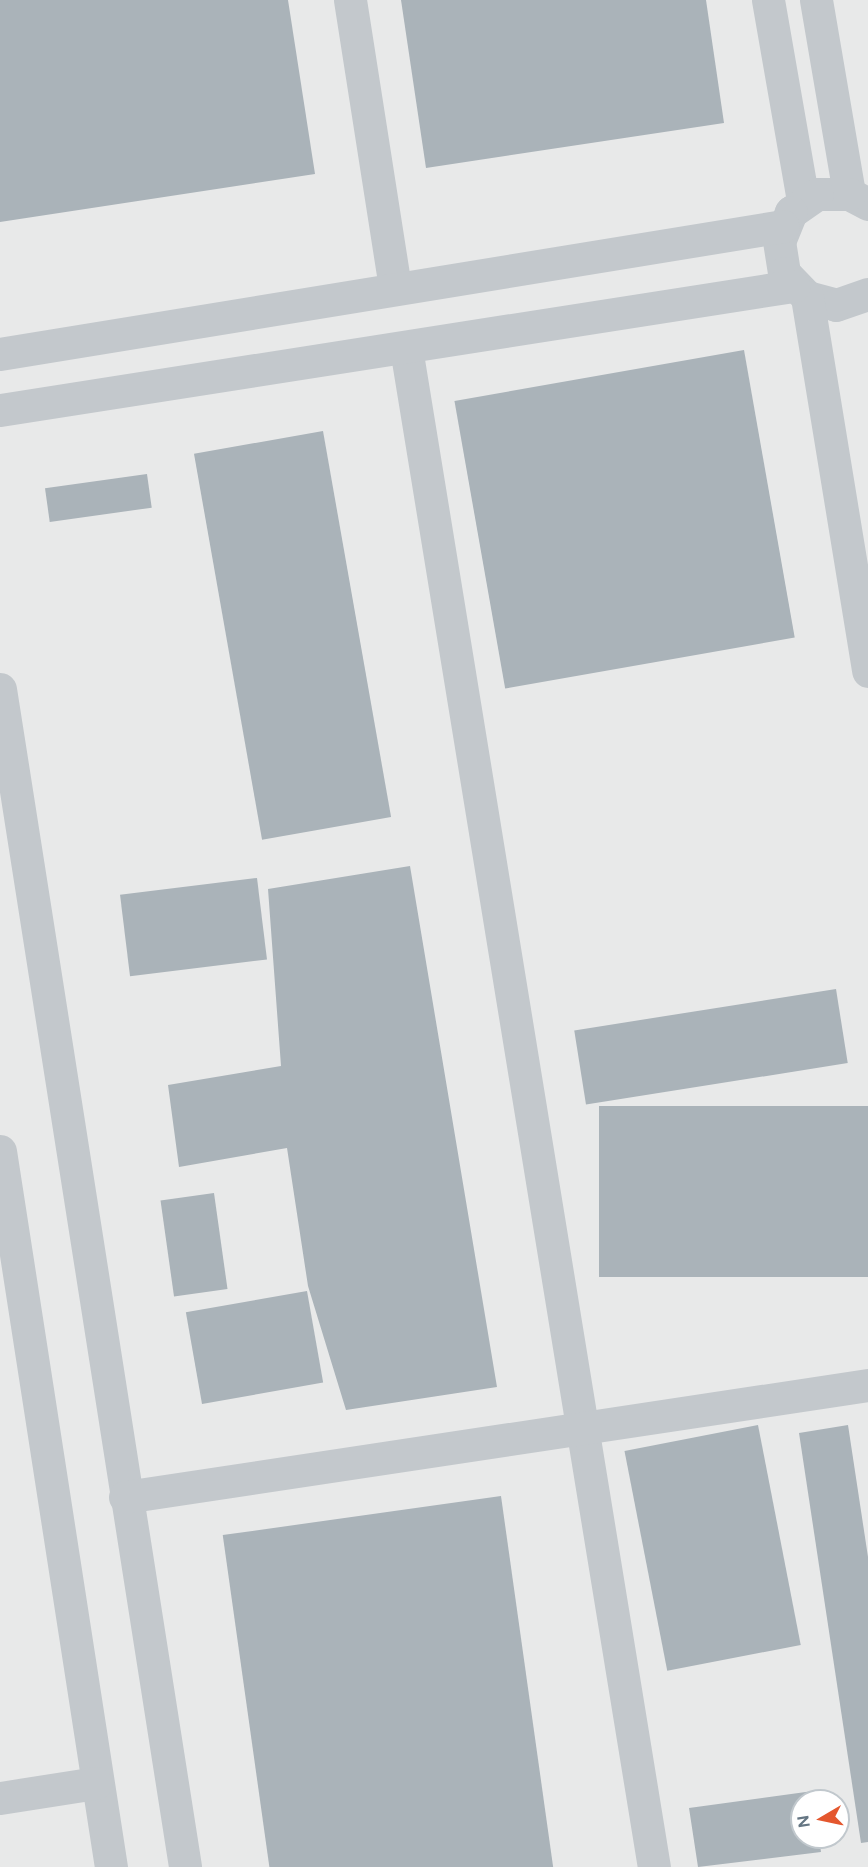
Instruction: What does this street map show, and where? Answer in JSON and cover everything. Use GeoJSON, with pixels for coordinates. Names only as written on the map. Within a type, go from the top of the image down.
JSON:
{"type":"FeatureCollection","features":[{"type":"Feature","properties":{"kind":"street"},"geometry":{"type":"LineString","coordinates":[[350,0],[395,286]]}},
{"type":"Feature","properties":{"kind":"street"},"geometry":{"type":"LineString","coordinates":[[768,0],[793,214],[779,258],[800,292],[868,671]]}},
{"type":"Feature","properties":{"kind":"street"},"geometry":{"type":"LineString","coordinates":[[0,354],[793,214],[817,194],[858,199],[816,0]]}},
{"type":"Feature","properties":{"kind":"street"},"geometry":{"type":"LineString","coordinates":[[0,410],[406,348],[800,292],[836,305],[868,295]]}},
{"type":"Feature","properties":{"kind":"street"},"geometry":{"type":"LineString","coordinates":[[406,348],[579,1427],[654,1867]]}},
{"type":"Feature","properties":{"kind":"street"},"geometry":{"type":"LineString","coordinates":[[0,689],[125,1497],[185,1867]]}},
{"type":"Feature","properties":{"kind":"street"},"geometry":{"type":"LineString","coordinates":[[0,1151],[96,1783],[111,1867]]}},
{"type":"Feature","properties":{"kind":"street"},"geometry":{"type":"LineString","coordinates":[[125,1497],[868,1385]]}},
{"type":"Feature","properties":{"kind":"street"},"geometry":{"type":"LineString","coordinates":[[0,1798],[96,1783]]}},
{"type":"Feature","properties":{"kind":"shaded area"},"geometry":{"type":"Polygon","coordinates":[[[0,0],[868,0],[868,1867],[0,1867],[0,0]]]}},
{"type":"Feature","properties":{"kind":"building"},"geometry":{"type":"Polygon","coordinates":[[[0,0],[288,0],[315,174],[0,222],[0,0]]]}},
{"type":"Feature","properties":{"kind":"building"},"geometry":{"type":"Polygon","coordinates":[[[401,0],[706,0],[724,123],[426,168],[401,0]]]}},
{"type":"Feature","properties":{"kind":"building"},"geometry":{"type":"Polygon","coordinates":[[[744,350],[795,638],[505,689],[454,401],[744,350]]]}},
{"type":"Feature","properties":{"kind":"building"},"geometry":{"type":"Polygon","coordinates":[[[323,431],[391,817],[262,840],[194,454],[323,431]]]}},
{"type":"Feature","properties":{"kind":"building"},"geometry":{"type":"Polygon","coordinates":[[[147,474],[152,508],[50,522],[45,488],[147,474]]]}},
{"type":"Feature","properties":{"kind":"building"},"geometry":{"type":"Polygon","coordinates":[[[410,866],[497,1387],[346,1410],[308,1286],[287,1148],[179,1167],[168,1085],[281,1066],[268,889],[410,866]]]}},
{"type":"Feature","properties":{"kind":"building"},"geometry":{"type":"Polygon","coordinates":[[[257,878],[267,959],[130,976],[120,895],[257,878]]]}},
{"type":"Feature","properties":{"kind":"building"},"geometry":{"type":"Polygon","coordinates":[[[836,989],[848,1063],[586,1105],[574,1030],[836,989]]]}},
{"type":"Feature","properties":{"kind":"building"},"geometry":{"type":"Polygon","coordinates":[[[599,1106],[868,1106],[868,1277],[599,1277],[599,1106]]]}},
{"type":"Feature","properties":{"kind":"building"},"geometry":{"type":"Polygon","coordinates":[[[214,1193],[227,1289],[174,1297],[161,1201],[214,1193]]]}},
{"type":"Feature","properties":{"kind":"building"},"geometry":{"type":"Polygon","coordinates":[[[307,1291],[323,1383],[202,1404],[186,1312],[307,1291]]]}},
{"type":"Feature","properties":{"kind":"building"},"geometry":{"type":"Polygon","coordinates":[[[758,1425],[801,1645],[667,1671],[624,1451],[758,1425]]]}},
{"type":"Feature","properties":{"kind":"building"},"geometry":{"type":"Polygon","coordinates":[[[848,1425],[868,1557],[868,1842],[861,1843],[799,1433],[848,1425]]]}},
{"type":"Feature","properties":{"kind":"building"},"geometry":{"type":"Polygon","coordinates":[[[501,1496],[553,1867],[269,1867],[223,1535],[501,1496]]]}},
{"type":"Feature","properties":{"kind":"building"},"geometry":{"type":"Polygon","coordinates":[[[790,1794],[790,1849],[821,1849],[821,1852],[698,1867],[689,1808],[790,1794]]]}}]}
